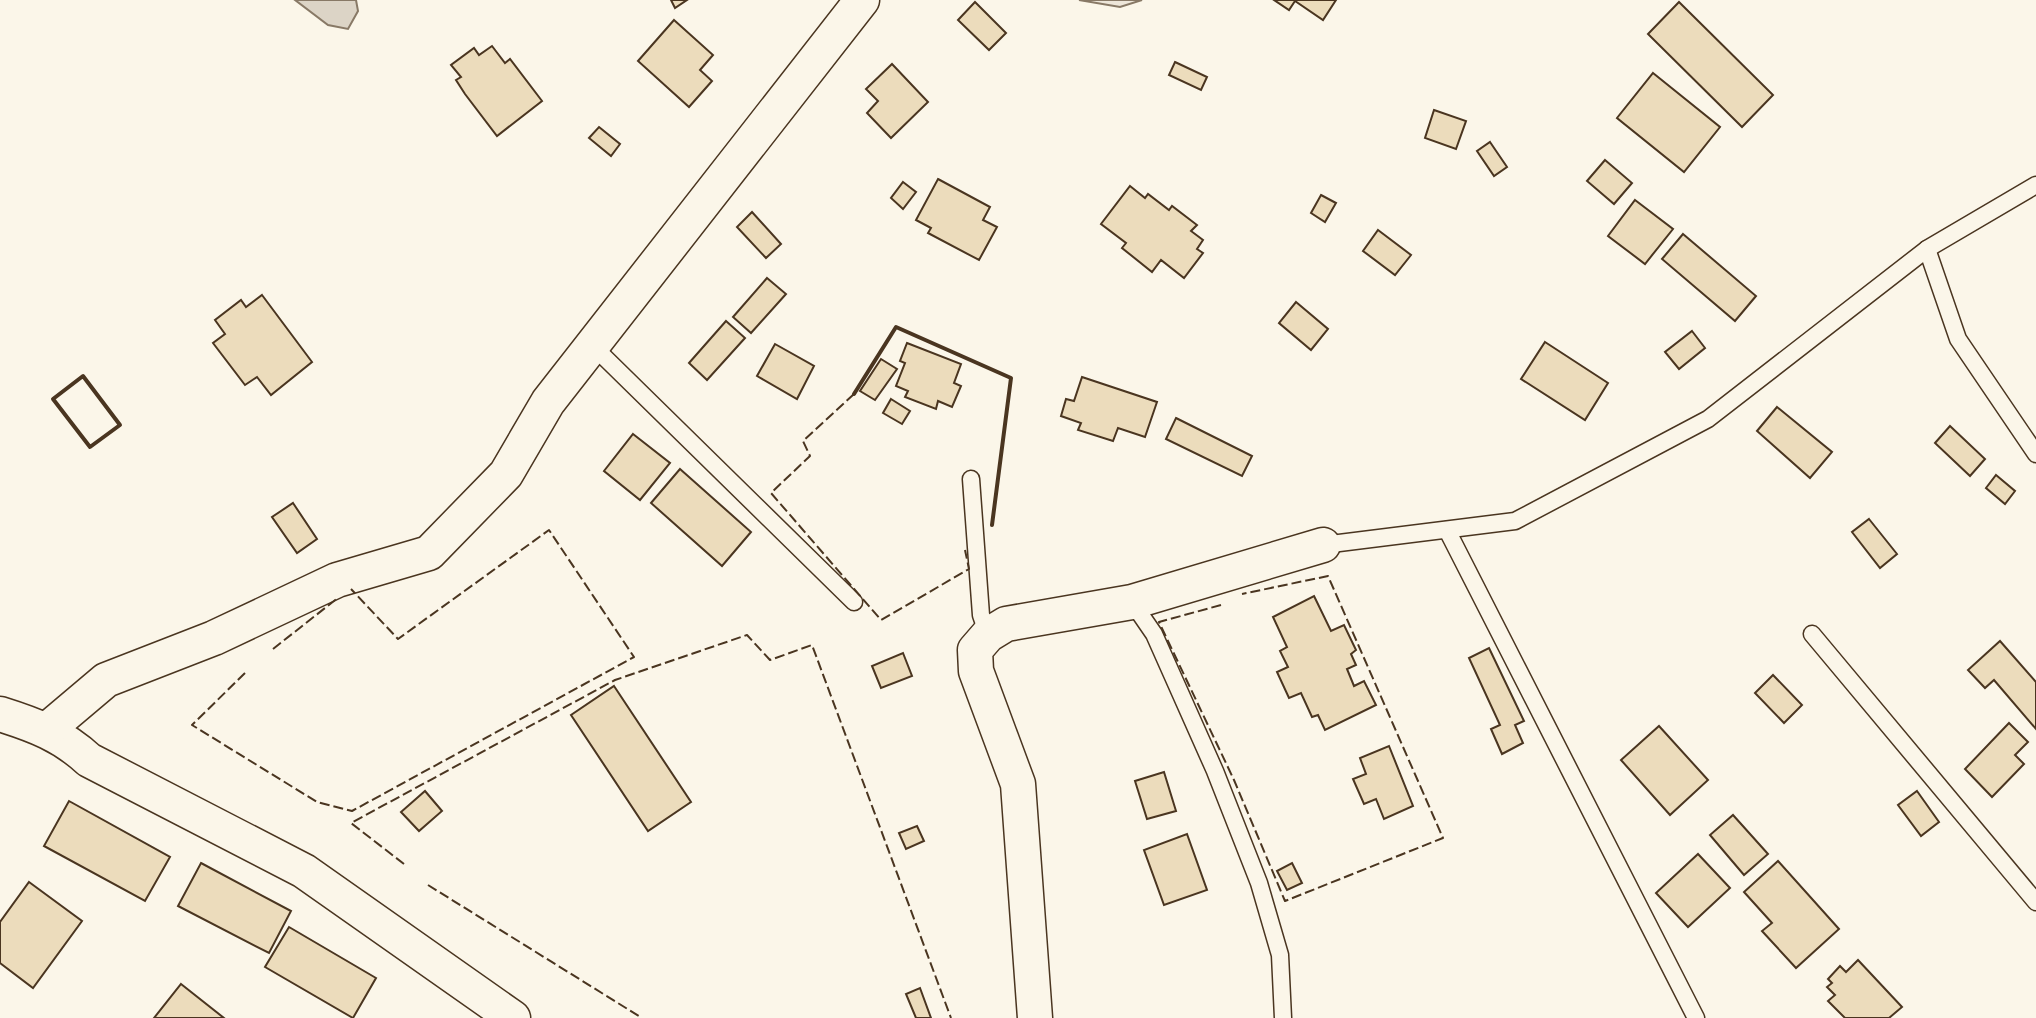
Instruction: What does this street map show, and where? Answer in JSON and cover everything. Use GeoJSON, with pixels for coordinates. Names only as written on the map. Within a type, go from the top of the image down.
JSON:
{"type":"FeatureCollection","features":[{"type":"Feature","properties":{"kind":"street"},"geometry":{"type":"LineString","coordinates":[[48,729],[106,680],[214,638],[337,580],[429,553],[506,474],[548,402],[862,0]]}},
{"type":"Feature","properties":{"kind":"street"},"geometry":{"type":"LineString","coordinates":[[1035,1018],[1018,784],[976,671],[975,650],[988,635],[1006,624],[1132,602],[1323,545]]}},
{"type":"Feature","properties":{"kind":"street"},"geometry":{"type":"LineString","coordinates":[[0,714],[48,729],[68,741],[89,760],[304,871],[513,1018]]}},
{"type":"Feature","properties":{"kind":"lane"},"geometry":{"type":"LineString","coordinates":[[1323,545],[1515,521],[1708,419],[1927,249],[2036,185]]}},
{"type":"Feature","properties":{"kind":"lane"},"geometry":{"type":"LineString","coordinates":[[1927,249],[1958,339],[2036,454]]}},
{"type":"Feature","properties":{"kind":"lane"},"geometry":{"type":"LineString","coordinates":[[593,346],[854,602]]}},
{"type":"Feature","properties":{"kind":"lane"},"geometry":{"type":"LineString","coordinates":[[971,479],[981,615],[988,635]]}},
{"type":"Feature","properties":{"kind":"lane"},"geometry":{"type":"LineString","coordinates":[[1447,530],[1696,1018]]}},
{"type":"Feature","properties":{"kind":"lane"},"geometry":{"type":"LineString","coordinates":[[1132,602],[1166,661],[1215,771],[1259,883],[1280,955],[1283,1018]]}},
{"type":"Feature","properties":{"kind":"lane"},"geometry":{"type":"LineString","coordinates":[[1812,634],[2036,902]]}},
{"type":"Feature","properties":{"kind":"shaded area"},"geometry":{"type":"Polygon","coordinates":[[[295,0],[356,0],[358,11],[348,29],[328,25],[295,0]]]}},
{"type":"Feature","properties":{"kind":"shaded area"},"geometry":{"type":"Polygon","coordinates":[[[1079,0],[1142,0],[1120,7],[1079,0]]]}},
{"type":"Feature","properties":{"kind":"building"},"geometry":{"type":"Polygon","coordinates":[[[671,0],[687,0],[675,8],[671,0]]]}},
{"type":"Feature","properties":{"kind":"building"},"geometry":{"type":"Polygon","coordinates":[[[1274,0],[1336,0],[1323,20],[1295,1],[1289,10],[1274,0]]]}},
{"type":"Feature","properties":{"kind":"building"},"geometry":{"type":"Polygon","coordinates":[[[975,2],[1006,33],[989,50],[958,20],[975,2]]]}},
{"type":"Feature","properties":{"kind":"building"},"geometry":{"type":"Polygon","coordinates":[[[1679,2],[1773,95],[1742,127],[1648,34],[1679,2]]]}},
{"type":"Feature","properties":{"kind":"building"},"geometry":{"type":"Polygon","coordinates":[[[674,20],[713,55],[700,70],[712,81],[689,107],[638,61],[674,20]]]}},
{"type":"Feature","properties":{"kind":"building"},"geometry":{"type":"Polygon","coordinates":[[[492,46],[505,63],[510,59],[542,101],[497,136],[465,94],[456,80],[461,77],[451,65],[474,48],[479,55],[492,46]]]}},
{"type":"Feature","properties":{"kind":"building"},"geometry":{"type":"Polygon","coordinates":[[[1175,62],[1207,77],[1201,90],[1169,75],[1175,62]]]}},
{"type":"Feature","properties":{"kind":"building"},"geometry":{"type":"Polygon","coordinates":[[[892,64],[928,102],[891,138],[867,113],[878,101],[866,89],[892,64]]]}},
{"type":"Feature","properties":{"kind":"building"},"geometry":{"type":"Polygon","coordinates":[[[1653,73],[1720,127],[1684,172],[1617,118],[1653,73]]]}},
{"type":"Feature","properties":{"kind":"building"},"geometry":{"type":"Polygon","coordinates":[[[1434,110],[1466,121],[1456,149],[1425,138],[1434,110]]]}},
{"type":"Feature","properties":{"kind":"building"},"geometry":{"type":"Polygon","coordinates":[[[599,127],[620,144],[611,156],[589,138],[599,127]]]}},
{"type":"Feature","properties":{"kind":"building"},"geometry":{"type":"Polygon","coordinates":[[[1490,142],[1507,167],[1494,176],[1477,151],[1490,142]]]}},
{"type":"Feature","properties":{"kind":"building"},"geometry":{"type":"Polygon","coordinates":[[[1605,160],[1632,183],[1614,204],[1587,181],[1605,160]]]}},
{"type":"Feature","properties":{"kind":"building"},"geometry":{"type":"Polygon","coordinates":[[[938,179],[990,207],[983,220],[997,227],[979,260],[928,233],[931,228],[916,220],[938,179]]]}},
{"type":"Feature","properties":{"kind":"building"},"geometry":{"type":"Polygon","coordinates":[[[903,182],[916,192],[903,209],[891,198],[903,182]]]}},
{"type":"Feature","properties":{"kind":"building"},"geometry":{"type":"Polygon","coordinates":[[[1130,186],[1145,198],[1148,194],[1169,210],[1172,206],[1197,225],[1191,231],[1203,240],[1197,249],[1203,253],[1184,278],[1161,260],[1152,272],[1122,248],[1126,243],[1101,224],[1130,186]]]}},
{"type":"Feature","properties":{"kind":"building"},"geometry":{"type":"Polygon","coordinates":[[[1321,195],[1336,203],[1325,222],[1311,213],[1321,195]]]}},
{"type":"Feature","properties":{"kind":"building"},"geometry":{"type":"Polygon","coordinates":[[[1635,200],[1673,229],[1645,264],[1608,236],[1635,200]]]}},
{"type":"Feature","properties":{"kind":"building"},"geometry":{"type":"Polygon","coordinates":[[[752,212],[781,244],[766,258],[737,227],[752,212]]]}},
{"type":"Feature","properties":{"kind":"building"},"geometry":{"type":"Polygon","coordinates":[[[1378,230],[1411,255],[1395,275],[1363,251],[1378,230]]]}},
{"type":"Feature","properties":{"kind":"building"},"geometry":{"type":"Polygon","coordinates":[[[1683,234],[1756,296],[1735,321],[1662,259],[1683,234]]]}},
{"type":"Feature","properties":{"kind":"building"},"geometry":{"type":"Polygon","coordinates":[[[767,278],[786,294],[751,333],[733,317],[767,278]]]}},
{"type":"Feature","properties":{"kind":"building"},"geometry":{"type":"Polygon","coordinates":[[[262,295],[312,362],[271,395],[257,377],[245,385],[213,343],[225,334],[215,320],[241,300],[246,307],[262,295]]]}},
{"type":"Feature","properties":{"kind":"building"},"geometry":{"type":"Polygon","coordinates":[[[1296,302],[1328,329],[1311,350],[1279,323],[1296,302]]]}},
{"type":"Feature","properties":{"kind":"building"},"geometry":{"type":"Polygon","coordinates":[[[726,321],[745,338],[707,380],[689,363],[726,321]]]}},
{"type":"Feature","properties":{"kind":"building"},"geometry":{"type":"Polygon","coordinates":[[[1692,331],[1705,348],[1679,369],[1665,352],[1692,331]]]}},
{"type":"Feature","properties":{"kind":"building"},"geometry":{"type":"Polygon","coordinates":[[[1545,342],[1608,383],[1585,420],[1521,379],[1545,342]]]}},
{"type":"Feature","properties":{"kind":"building"},"geometry":{"type":"Polygon","coordinates":[[[907,343],[961,364],[954,383],[961,386],[952,407],[938,401],[936,409],[905,397],[908,391],[896,386],[905,363],[900,361],[907,343]]]}},
{"type":"Feature","properties":{"kind":"building"},"geometry":{"type":"Polygon","coordinates":[[[775,344],[814,366],[797,399],[757,376],[775,344]]]}},
{"type":"Feature","properties":{"kind":"building"},"geometry":{"type":"Polygon","coordinates":[[[881,359],[897,369],[875,400],[860,391],[881,359]]]}},
{"type":"Feature","properties":{"kind":"building"},"geometry":{"type":"Polygon","coordinates":[[[1082,377],[1157,402],[1145,437],[1118,428],[1113,441],[1078,430],[1081,423],[1061,416],[1066,399],[1074,401],[1082,377]]]}},
{"type":"Feature","properties":{"kind":"building"},"geometry":{"type":"Polygon","coordinates":[[[891,399],[910,411],[902,424],[883,413],[891,399]]]}},
{"type":"Feature","properties":{"kind":"building"},"geometry":{"type":"Polygon","coordinates":[[[1777,407],[1832,452],[1810,478],[1757,431],[1777,407]]]}},
{"type":"Feature","properties":{"kind":"building"},"geometry":{"type":"Polygon","coordinates":[[[1176,418],[1252,456],[1242,476],[1166,439],[1176,418]]]}},
{"type":"Feature","properties":{"kind":"building"},"geometry":{"type":"Polygon","coordinates":[[[1950,426],[1985,459],[1970,476],[1935,443],[1950,426]]]}},
{"type":"Feature","properties":{"kind":"building"},"geometry":{"type":"Polygon","coordinates":[[[633,434],[670,463],[640,500],[604,471],[633,434]]]}},
{"type":"Feature","properties":{"kind":"building"},"geometry":{"type":"Polygon","coordinates":[[[680,469],[751,532],[722,566],[651,503],[680,469]]]}},
{"type":"Feature","properties":{"kind":"building"},"geometry":{"type":"Polygon","coordinates":[[[1996,475],[2015,491],[2005,504],[1986,488],[1996,475]]]}},
{"type":"Feature","properties":{"kind":"building"},"geometry":{"type":"Polygon","coordinates":[[[293,503],[317,539],[297,553],[272,517],[293,503]]]}},
{"type":"Feature","properties":{"kind":"building"},"geometry":{"type":"Polygon","coordinates":[[[1869,519],[1897,554],[1880,568],[1852,532],[1869,519]]]}},
{"type":"Feature","properties":{"kind":"building"},"geometry":{"type":"Polygon","coordinates":[[[1314,596],[1331,631],[1344,625],[1356,650],[1351,654],[1356,665],[1347,669],[1354,686],[1364,681],[1376,705],[1325,730],[1318,715],[1312,717],[1301,693],[1289,698],[1277,672],[1288,667],[1280,651],[1287,647],[1273,617],[1314,596]]]}},
{"type":"Feature","properties":{"kind":"building"},"geometry":{"type":"Polygon","coordinates":[[[2000,641],[2036,682],[2036,729],[1994,680],[1985,688],[1968,670],[2000,641]]]}},
{"type":"Feature","properties":{"kind":"building"},"geometry":{"type":"Polygon","coordinates":[[[1489,648],[1524,721],[1515,725],[1523,743],[1502,754],[1491,729],[1500,725],[1469,658],[1489,648]]]}},
{"type":"Feature","properties":{"kind":"building"},"geometry":{"type":"Polygon","coordinates":[[[903,653],[912,676],[881,688],[872,666],[903,653]]]}},
{"type":"Feature","properties":{"kind":"building"},"geometry":{"type":"Polygon","coordinates":[[[1773,675],[1802,705],[1784,723],[1755,693],[1773,675]]]}},
{"type":"Feature","properties":{"kind":"building"},"geometry":{"type":"Polygon","coordinates":[[[614,686],[691,802],[648,831],[571,715],[614,686]]]}},
{"type":"Feature","properties":{"kind":"building"},"geometry":{"type":"Polygon","coordinates":[[[2009,723],[2028,742],[2015,755],[2024,764],[1992,797],[1965,769],[2009,723]]]}},
{"type":"Feature","properties":{"kind":"building"},"geometry":{"type":"Polygon","coordinates":[[[1659,726],[1708,780],[1670,815],[1621,760],[1659,726]]]}},
{"type":"Feature","properties":{"kind":"building"},"geometry":{"type":"Polygon","coordinates":[[[1389,746],[1413,806],[1384,819],[1376,799],[1364,804],[1353,779],[1366,774],[1360,758],[1389,746]]]}},
{"type":"Feature","properties":{"kind":"building"},"geometry":{"type":"Polygon","coordinates":[[[1164,772],[1176,811],[1147,819],[1135,781],[1164,772]]]}},
{"type":"Feature","properties":{"kind":"building"},"geometry":{"type":"Polygon","coordinates":[[[425,791],[442,811],[419,831],[401,812],[425,791]]]}},
{"type":"Feature","properties":{"kind":"building"},"geometry":{"type":"Polygon","coordinates":[[[1917,791],[1939,822],[1921,836],[1898,805],[1917,791]]]}},
{"type":"Feature","properties":{"kind":"building"},"geometry":{"type":"Polygon","coordinates":[[[69,801],[170,857],[145,901],[44,846],[69,801]]]}},
{"type":"Feature","properties":{"kind":"building"},"geometry":{"type":"Polygon","coordinates":[[[1733,815],[1768,854],[1744,875],[1710,835],[1733,815]]]}},
{"type":"Feature","properties":{"kind":"building"},"geometry":{"type":"Polygon","coordinates":[[[917,826],[924,841],[906,849],[899,833],[917,826]]]}},
{"type":"Feature","properties":{"kind":"building"},"geometry":{"type":"Polygon","coordinates":[[[1187,834],[1207,890],[1164,905],[1144,850],[1187,834]]]}},
{"type":"Feature","properties":{"kind":"building"},"geometry":{"type":"Polygon","coordinates":[[[1698,854],[1730,888],[1688,927],[1656,893],[1698,854]]]}},
{"type":"Feature","properties":{"kind":"building"},"geometry":{"type":"Polygon","coordinates":[[[1778,861],[1839,929],[1796,968],[1762,931],[1772,923],[1744,892],[1778,861]]]}},
{"type":"Feature","properties":{"kind":"building"},"geometry":{"type":"Polygon","coordinates":[[[201,863],[291,911],[269,953],[178,906],[201,863]]]}},
{"type":"Feature","properties":{"kind":"building"},"geometry":{"type":"Polygon","coordinates":[[[1292,863],[1302,883],[1287,890],[1277,871],[1292,863]]]}},
{"type":"Feature","properties":{"kind":"building"},"geometry":{"type":"Polygon","coordinates":[[[29,882],[82,921],[33,988],[0,963],[0,922],[29,882]]]}},
{"type":"Feature","properties":{"kind":"building"},"geometry":{"type":"Polygon","coordinates":[[[289,927],[376,978],[353,1018],[265,967],[289,927]]]}},
{"type":"Feature","properties":{"kind":"building"},"geometry":{"type":"Polygon","coordinates":[[[1858,960],[1902,1007],[1889,1018],[1845,1018],[1828,1001],[1835,995],[1827,987],[1832,983],[1828,979],[1840,966],[1846,972],[1858,960]]]}},
{"type":"Feature","properties":{"kind":"building"},"geometry":{"type":"Polygon","coordinates":[[[181,984],[224,1018],[154,1018],[181,984]]]}},
{"type":"Feature","properties":{"kind":"building"},"geometry":{"type":"Polygon","coordinates":[[[920,988],[931,1018],[916,1018],[906,994],[920,988]]]}},
{"type":"Feature","properties":{"kind":"fence"},"geometry":{"type":"LineString","coordinates":[[854,394],[803,441],[810,456],[771,493],[881,620],[969,569],[965,550]]}},
{"type":"Feature","properties":{"kind":"fence"},"geometry":{"type":"LineString","coordinates":[[245,673],[192,725],[317,802],[352,811],[634,657],[549,530],[398,639],[351,589]]}},
{"type":"Feature","properties":{"kind":"fence"},"geometry":{"type":"LineString","coordinates":[[1221,605],[1159,622],[1234,780],[1285,901],[1443,838],[1328,576],[1242,594]]}},
{"type":"Feature","properties":{"kind":"fence"},"geometry":{"type":"LineString","coordinates":[[273,649],[339,597]]}},
{"type":"Feature","properties":{"kind":"fence"},"geometry":{"type":"LineString","coordinates":[[404,864],[351,823],[615,680],[747,635],[770,660],[812,645],[951,1018]]}},
{"type":"Feature","properties":{"kind":"fence"},"geometry":{"type":"LineString","coordinates":[[428,885],[642,1018]]}},
{"type":"Feature","properties":{"kind":"wall"},"geometry":{"type":"LineString","coordinates":[[854,394],[896,327],[1011,378],[992,525]]}},
{"type":"Feature","properties":{"kind":"wall"},"geometry":{"type":"LineString","coordinates":[[83,376],[120,425],[90,447],[53,399],[83,376]]}}]}
